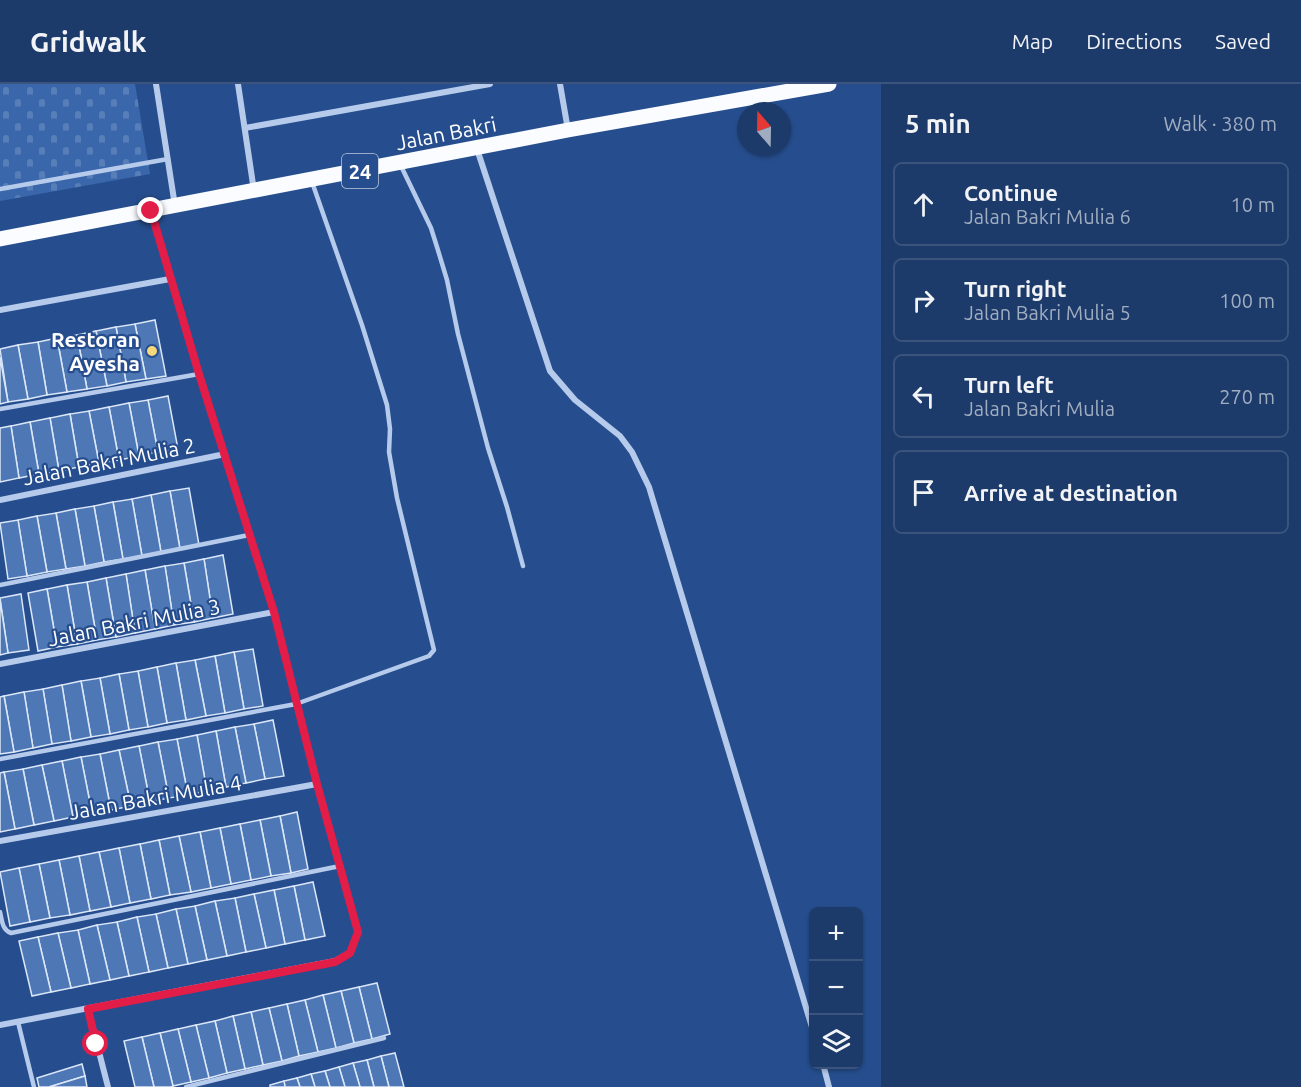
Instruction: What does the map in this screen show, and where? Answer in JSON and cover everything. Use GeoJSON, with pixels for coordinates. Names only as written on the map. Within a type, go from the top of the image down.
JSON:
{"type":"FeatureCollection","features":[{"type":"Feature","properties":{"kind":"main road","name":"Jalan Bakri"},"geometry":{"type":"LineString","coordinates":[[0,239],[568,130],[829,84]]}},
{"type":"Feature","properties":{"kind":"street"},"geometry":{"type":"LineString","coordinates":[[156,84],[176,207]]}},
{"type":"Feature","properties":{"kind":"street"},"geometry":{"type":"LineString","coordinates":[[238,84],[255,191]]}},
{"type":"Feature","properties":{"kind":"street"},"geometry":{"type":"LineString","coordinates":[[245,128],[490,84]]}},
{"type":"Feature","properties":{"kind":"street"},"geometry":{"type":"LineString","coordinates":[[560,84],[568,130]]}},
{"type":"Feature","properties":{"kind":"street"},"geometry":{"type":"LineString","coordinates":[[477,148],[550,371],[575,400],[620,436],[632,452],[649,487],[809,1021]]}},
{"type":"Feature","properties":{"kind":"street"},"geometry":{"type":"LineString","coordinates":[[0,1025],[335,962],[350,953],[358,932],[296,704],[274,612],[199,374],[151,211]]}},
{"type":"Feature","properties":{"kind":"street"},"geometry":{"type":"LineString","coordinates":[[0,310],[170,279]]}},
{"type":"Feature","properties":{"kind":"street","name":"Jalan Bakri Mulia 2"},"geometry":{"type":"LineString","coordinates":[[0,500],[225,454]]}},
{"type":"Feature","properties":{"kind":"street","name":"Jalan Bakri Mulia 3"},"geometry":{"type":"LineString","coordinates":[[0,664],[274,612]]}},
{"type":"Feature","properties":{"kind":"street","name":"Jalan Bakri Mulia 4"},"geometry":{"type":"LineString","coordinates":[[0,841],[317,784]]}},
{"type":"Feature","properties":{"kind":"street"},"geometry":{"type":"LineString","coordinates":[[88,1009],[108,1087]]}},
{"type":"Feature","properties":{"kind":"street"},"geometry":{"type":"LineString","coordinates":[[824,1069],[830,1087]]}},
{"type":"Feature","properties":{"kind":"lane"},"geometry":{"type":"LineString","coordinates":[[0,189],[168,159]]}},
{"type":"Feature","properties":{"kind":"lane"},"geometry":{"type":"LineString","coordinates":[[399,163],[431,228],[447,280],[488,448],[523,566]]}},
{"type":"Feature","properties":{"kind":"lane"},"geometry":{"type":"LineString","coordinates":[[0,759],[296,704],[429,656],[435,646],[397,498],[389,452],[390,429],[387,405],[312,180]]}},
{"type":"Feature","properties":{"kind":"lane"},"geometry":{"type":"LineString","coordinates":[[0,409],[199,374]]}},
{"type":"Feature","properties":{"kind":"lane"},"geometry":{"type":"LineString","coordinates":[[0,585],[249,536]]}},
{"type":"Feature","properties":{"kind":"lane"},"geometry":{"type":"LineString","coordinates":[[0,912],[6,931],[11,933],[340,866]]}},
{"type":"Feature","properties":{"kind":"lane"},"geometry":{"type":"LineString","coordinates":[[18,1022],[34,1087]]}},
{"type":"Feature","properties":{"kind":"lane"},"geometry":{"type":"LineString","coordinates":[[186,1087],[384,1038]]}},
{"type":"Feature","properties":{"kind":"green space"},"geometry":{"type":"Polygon","coordinates":[[[0,84],[135,84],[150,174],[0,201],[0,84]]]}},
{"type":"Feature","properties":{"kind":"building"},"geometry":{"type":"Polygon","coordinates":[[[155,320],[166,376],[146,379],[135,324],[155,320]]]}},
{"type":"Feature","properties":{"kind":"building"},"geometry":{"type":"Polygon","coordinates":[[[135,324],[146,379],[126,382],[116,327],[135,324]]]}},
{"type":"Feature","properties":{"kind":"building"},"geometry":{"type":"Polygon","coordinates":[[[116,327],[126,382],[107,386],[96,331],[116,327]]]}},
{"type":"Feature","properties":{"kind":"building"},"geometry":{"type":"Polygon","coordinates":[[[96,331],[107,386],[87,389],[77,335],[96,331]]]}},
{"type":"Feature","properties":{"kind":"building"},"geometry":{"type":"Polygon","coordinates":[[[77,335],[87,389],[67,392],[57,338],[77,335]]]}},
{"type":"Feature","properties":{"kind":"building"},"geometry":{"type":"Polygon","coordinates":[[[57,338],[67,392],[47,395],[38,342],[57,338]]]}},
{"type":"Feature","properties":{"kind":"building"},"geometry":{"type":"Polygon","coordinates":[[[38,342],[47,395],[28,399],[18,345],[38,342]]]}},
{"type":"Feature","properties":{"kind":"building"},"geometry":{"type":"Polygon","coordinates":[[[18,345],[28,399],[8,402],[0,349],[18,345]]]}},
{"type":"Feature","properties":{"kind":"building"},"geometry":{"type":"Polygon","coordinates":[[[0,357],[8,402],[0,404],[0,357]]]}},
{"type":"Feature","properties":{"kind":"building"},"geometry":{"type":"Polygon","coordinates":[[[168,396],[178,449],[158,452],[148,400],[168,396]]]}},
{"type":"Feature","properties":{"kind":"building"},"geometry":{"type":"Polygon","coordinates":[[[148,400],[158,452],[139,456],[129,403],[148,400]]]}},
{"type":"Feature","properties":{"kind":"building"},"geometry":{"type":"Polygon","coordinates":[[[129,403],[139,456],[119,460],[109,407],[129,403]]]}},
{"type":"Feature","properties":{"kind":"building"},"geometry":{"type":"Polygon","coordinates":[[[109,407],[119,460],[99,463],[89,411],[109,407]]]}},
{"type":"Feature","properties":{"kind":"building"},"geometry":{"type":"Polygon","coordinates":[[[89,411],[99,463],[79,467],[70,414],[89,411]]]}},
{"type":"Feature","properties":{"kind":"building"},"geometry":{"type":"Polygon","coordinates":[[[70,414],[79,467],[59,471],[50,418],[70,414]]]}},
{"type":"Feature","properties":{"kind":"building"},"geometry":{"type":"Polygon","coordinates":[[[50,418],[59,471],[39,474],[30,422],[50,418]]]}},
{"type":"Feature","properties":{"kind":"building"},"geometry":{"type":"Polygon","coordinates":[[[30,422],[39,474],[19,478],[11,426],[30,422]]]}},
{"type":"Feature","properties":{"kind":"building"},"geometry":{"type":"Polygon","coordinates":[[[11,426],[19,478],[0,482],[0,428],[11,426]]]}},
{"type":"Feature","properties":{"kind":"building"},"geometry":{"type":"Polygon","coordinates":[[[189,488],[199,545],[180,549],[170,491],[189,488]]]}},
{"type":"Feature","properties":{"kind":"building"},"geometry":{"type":"Polygon","coordinates":[[[170,491],[180,549],[161,552],[151,495],[170,491]]]}},
{"type":"Feature","properties":{"kind":"building"},"geometry":{"type":"Polygon","coordinates":[[[151,495],[161,552],[142,556],[132,499],[151,495]]]}},
{"type":"Feature","properties":{"kind":"building"},"geometry":{"type":"Polygon","coordinates":[[[132,499],[142,556],[123,559],[113,502],[132,499]]]}},
{"type":"Feature","properties":{"kind":"building"},"geometry":{"type":"Polygon","coordinates":[[[113,502],[123,559],[104,562],[94,506],[113,502]]]}},
{"type":"Feature","properties":{"kind":"building"},"geometry":{"type":"Polygon","coordinates":[[[94,506],[104,562],[85,566],[75,509],[94,506]]]}},
{"type":"Feature","properties":{"kind":"building"},"geometry":{"type":"Polygon","coordinates":[[[75,509],[85,566],[66,569],[56,513],[75,509]]]}},
{"type":"Feature","properties":{"kind":"building"},"geometry":{"type":"Polygon","coordinates":[[[56,513],[66,569],[47,572],[37,516],[56,513]]]}},
{"type":"Feature","properties":{"kind":"building"},"geometry":{"type":"Polygon","coordinates":[[[37,516],[47,572],[27,576],[18,520],[37,516]]]}},
{"type":"Feature","properties":{"kind":"building"},"geometry":{"type":"Polygon","coordinates":[[[18,520],[27,576],[8,579],[0,523],[18,520]]]}},
{"type":"Feature","properties":{"kind":"building"},"geometry":{"type":"Polygon","coordinates":[[[223,555],[233,614],[213,618],[204,559],[223,555]]]}},
{"type":"Feature","properties":{"kind":"building"},"geometry":{"type":"Polygon","coordinates":[[[204,559],[213,618],[194,622],[184,563],[204,559]]]}},
{"type":"Feature","properties":{"kind":"building"},"geometry":{"type":"Polygon","coordinates":[[[184,563],[194,622],[174,625],[165,566],[184,563]]]}},
{"type":"Feature","properties":{"kind":"building"},"geometry":{"type":"Polygon","coordinates":[[[165,566],[174,625],[155,629],[145,570],[165,566]]]}},
{"type":"Feature","properties":{"kind":"building"},"geometry":{"type":"Polygon","coordinates":[[[145,570],[155,629],[135,633],[126,574],[145,570]]]}},
{"type":"Feature","properties":{"kind":"building"},"geometry":{"type":"Polygon","coordinates":[[[126,574],[135,633],[116,637],[106,578],[126,574]]]}},
{"type":"Feature","properties":{"kind":"building"},"geometry":{"type":"Polygon","coordinates":[[[106,578],[116,637],[97,640],[87,582],[106,578]]]}},
{"type":"Feature","properties":{"kind":"building"},"geometry":{"type":"Polygon","coordinates":[[[87,582],[97,640],[77,644],[67,585],[87,582]]]}},
{"type":"Feature","properties":{"kind":"building"},"geometry":{"type":"Polygon","coordinates":[[[67,585],[77,644],[57,647],[47,589],[67,585]]]}},
{"type":"Feature","properties":{"kind":"building"},"geometry":{"type":"Polygon","coordinates":[[[47,589],[57,647],[38,651],[28,593],[47,589]]]}},
{"type":"Feature","properties":{"kind":"building"},"geometry":{"type":"Polygon","coordinates":[[[21,594],[29,650],[8,653],[0,598],[21,594]]]}},
{"type":"Feature","properties":{"kind":"building"},"geometry":{"type":"Polygon","coordinates":[[[0,600],[8,653],[0,655],[0,600]]]}},
{"type":"Feature","properties":{"kind":"building"},"geometry":{"type":"Polygon","coordinates":[[[253,649],[263,706],[244,709],[234,652],[253,649]]]}},
{"type":"Feature","properties":{"kind":"building"},"geometry":{"type":"Polygon","coordinates":[[[234,652],[244,709],[225,713],[215,656],[234,652]]]}},
{"type":"Feature","properties":{"kind":"building"},"geometry":{"type":"Polygon","coordinates":[[[215,656],[225,713],[206,716],[195,660],[215,656]]]}},
{"type":"Feature","properties":{"kind":"building"},"geometry":{"type":"Polygon","coordinates":[[[195,660],[206,716],[186,720],[176,663],[195,660]]]}},
{"type":"Feature","properties":{"kind":"building"},"geometry":{"type":"Polygon","coordinates":[[[176,663],[186,720],[167,723],[157,667],[176,663]]]}},
{"type":"Feature","properties":{"kind":"building"},"geometry":{"type":"Polygon","coordinates":[[[157,667],[167,723],[148,727],[138,671],[157,667]]]}},
{"type":"Feature","properties":{"kind":"building"},"geometry":{"type":"Polygon","coordinates":[[[138,671],[148,727],[129,730],[119,674],[138,671]]]}},
{"type":"Feature","properties":{"kind":"building"},"geometry":{"type":"Polygon","coordinates":[[[119,674],[129,730],[110,734],[100,678],[119,674]]]}},
{"type":"Feature","properties":{"kind":"building"},"geometry":{"type":"Polygon","coordinates":[[[100,678],[110,734],[91,737],[81,681],[100,678]]]}},
{"type":"Feature","properties":{"kind":"building"},"geometry":{"type":"Polygon","coordinates":[[[81,681],[91,737],[71,741],[62,685],[81,681]]]}},
{"type":"Feature","properties":{"kind":"building"},"geometry":{"type":"Polygon","coordinates":[[[62,685],[71,741],[52,744],[43,689],[62,685]]]}},
{"type":"Feature","properties":{"kind":"building"},"geometry":{"type":"Polygon","coordinates":[[[43,689],[52,744],[33,748],[24,692],[43,689]]]}},
{"type":"Feature","properties":{"kind":"building"},"geometry":{"type":"Polygon","coordinates":[[[24,692],[33,748],[14,752],[4,696],[24,692]]]}},
{"type":"Feature","properties":{"kind":"building"},"geometry":{"type":"Polygon","coordinates":[[[4,696],[14,752],[0,754],[0,697],[4,696]]]}},
{"type":"Feature","properties":{"kind":"building"},"geometry":{"type":"Polygon","coordinates":[[[273,720],[284,776],[265,779],[254,724],[273,720]]]}},
{"type":"Feature","properties":{"kind":"building"},"geometry":{"type":"Polygon","coordinates":[[[254,724],[265,779],[246,783],[235,727],[254,724]]]}},
{"type":"Feature","properties":{"kind":"building"},"geometry":{"type":"Polygon","coordinates":[[[235,727],[246,783],[226,787],[216,731],[235,727]]]}},
{"type":"Feature","properties":{"kind":"building"},"geometry":{"type":"Polygon","coordinates":[[[216,731],[226,787],[207,791],[197,735],[216,731]]]}},
{"type":"Feature","properties":{"kind":"building"},"geometry":{"type":"Polygon","coordinates":[[[197,735],[207,791],[188,795],[177,739],[197,735]]]}},
{"type":"Feature","properties":{"kind":"building"},"geometry":{"type":"Polygon","coordinates":[[[177,739],[188,795],[169,798],[158,742],[177,739]]]}},
{"type":"Feature","properties":{"kind":"building"},"geometry":{"type":"Polygon","coordinates":[[[158,742],[169,798],[150,802],[139,746],[158,742]]]}},
{"type":"Feature","properties":{"kind":"building"},"geometry":{"type":"Polygon","coordinates":[[[139,746],[150,802],[131,806],[119,750],[139,746]]]}},
{"type":"Feature","properties":{"kind":"building"},"geometry":{"type":"Polygon","coordinates":[[[119,750],[131,806],[111,810],[100,754],[119,750]]]}},
{"type":"Feature","properties":{"kind":"building"},"geometry":{"type":"Polygon","coordinates":[[[100,754],[111,810],[92,813],[81,757],[100,754]]]}},
{"type":"Feature","properties":{"kind":"building"},"geometry":{"type":"Polygon","coordinates":[[[81,757],[92,813],[73,817],[62,761],[81,757]]]}},
{"type":"Feature","properties":{"kind":"building"},"geometry":{"type":"Polygon","coordinates":[[[62,761],[73,817],[54,821],[42,765],[62,761]]]}},
{"type":"Feature","properties":{"kind":"building"},"geometry":{"type":"Polygon","coordinates":[[[42,765],[54,821],[34,825],[23,769],[42,765]]]}},
{"type":"Feature","properties":{"kind":"building"},"geometry":{"type":"Polygon","coordinates":[[[23,769],[34,825],[15,829],[4,772],[23,769]]]}},
{"type":"Feature","properties":{"kind":"building"},"geometry":{"type":"Polygon","coordinates":[[[4,772],[15,829],[0,832],[0,773],[4,772]]]}},
{"type":"Feature","properties":{"kind":"building"},"geometry":{"type":"Polygon","coordinates":[[[297,812],[308,869],[291,873],[280,816],[297,812]]]}},
{"type":"Feature","properties":{"kind":"building"},"geometry":{"type":"Polygon","coordinates":[[[280,816],[291,873],[271,876],[260,820],[280,816]]]}},
{"type":"Feature","properties":{"kind":"building"},"geometry":{"type":"Polygon","coordinates":[[[260,820],[271,876],[251,880],[240,824],[260,820]]]}},
{"type":"Feature","properties":{"kind":"building"},"geometry":{"type":"Polygon","coordinates":[[[240,824],[251,880],[231,884],[220,828],[240,824]]]}},
{"type":"Feature","properties":{"kind":"building"},"geometry":{"type":"Polygon","coordinates":[[[220,828],[231,884],[211,888],[200,832],[220,828]]]}},
{"type":"Feature","properties":{"kind":"building"},"geometry":{"type":"Polygon","coordinates":[[[200,832],[211,888],[191,892],[179,836],[200,832]]]}},
{"type":"Feature","properties":{"kind":"building"},"geometry":{"type":"Polygon","coordinates":[[[179,836],[191,892],[170,895],[159,840],[179,836]]]}},
{"type":"Feature","properties":{"kind":"building"},"geometry":{"type":"Polygon","coordinates":[[[159,840],[170,895],[151,899],[140,844],[159,840]]]}},
{"type":"Feature","properties":{"kind":"building"},"geometry":{"type":"Polygon","coordinates":[[[140,844],[151,899],[130,903],[119,848],[140,844]]]}},
{"type":"Feature","properties":{"kind":"building"},"geometry":{"type":"Polygon","coordinates":[[[119,848],[130,903],[111,907],[99,852],[119,848]]]}},
{"type":"Feature","properties":{"kind":"building"},"geometry":{"type":"Polygon","coordinates":[[[99,852],[111,907],[90,911],[79,856],[99,852]]]}},
{"type":"Feature","properties":{"kind":"building"},"geometry":{"type":"Polygon","coordinates":[[[79,856],[90,911],[70,915],[59,860],[79,856]]]}},
{"type":"Feature","properties":{"kind":"building"},"geometry":{"type":"Polygon","coordinates":[[[59,860],[70,915],[50,918],[39,864],[59,860]]]}},
{"type":"Feature","properties":{"kind":"building"},"geometry":{"type":"Polygon","coordinates":[[[39,864],[50,918],[30,922],[19,868],[39,864]]]}},
{"type":"Feature","properties":{"kind":"building"},"geometry":{"type":"Polygon","coordinates":[[[19,868],[30,922],[10,926],[0,872],[19,868]]]}},
{"type":"Feature","properties":{"kind":"building"},"geometry":{"type":"Polygon","coordinates":[[[313,882],[325,936],[305,940],[294,886],[313,882]]]}},
{"type":"Feature","properties":{"kind":"building"},"geometry":{"type":"Polygon","coordinates":[[[294,886],[305,940],[285,944],[274,890],[294,886]]]}},
{"type":"Feature","properties":{"kind":"building"},"geometry":{"type":"Polygon","coordinates":[[[274,890],[285,944],[266,948],[254,894],[274,890]]]}},
{"type":"Feature","properties":{"kind":"building"},"geometry":{"type":"Polygon","coordinates":[[[254,894],[266,948],[246,952],[235,898],[254,894]]]}},
{"type":"Feature","properties":{"kind":"building"},"geometry":{"type":"Polygon","coordinates":[[[235,898],[246,952],[227,956],[215,901],[235,898]]]}},
{"type":"Feature","properties":{"kind":"building"},"geometry":{"type":"Polygon","coordinates":[[[215,901],[227,956],[207,960],[195,906],[215,901]]]}},
{"type":"Feature","properties":{"kind":"building"},"geometry":{"type":"Polygon","coordinates":[[[195,906],[207,960],[188,964],[176,909],[195,906]]]}},
{"type":"Feature","properties":{"kind":"building"},"geometry":{"type":"Polygon","coordinates":[[[176,909],[188,964],[168,968],[156,914],[176,909]]]}},
{"type":"Feature","properties":{"kind":"building"},"geometry":{"type":"Polygon","coordinates":[[[156,914],[168,968],[149,972],[137,917],[156,914]]]}},
{"type":"Feature","properties":{"kind":"building"},"geometry":{"type":"Polygon","coordinates":[[[137,917],[149,972],[129,976],[117,922],[137,917]]]}},
{"type":"Feature","properties":{"kind":"building"},"geometry":{"type":"Polygon","coordinates":[[[117,922],[129,976],[110,980],[97,925],[117,922]]]}},
{"type":"Feature","properties":{"kind":"building"},"geometry":{"type":"Polygon","coordinates":[[[97,925],[110,980],[90,984],[78,930],[97,925]]]}},
{"type":"Feature","properties":{"kind":"building"},"geometry":{"type":"Polygon","coordinates":[[[78,930],[90,984],[71,988],[58,933],[78,930]]]}},
{"type":"Feature","properties":{"kind":"building"},"geometry":{"type":"Polygon","coordinates":[[[58,933],[71,988],[51,992],[38,937],[58,933]]]}},
{"type":"Feature","properties":{"kind":"building"},"geometry":{"type":"Polygon","coordinates":[[[38,937],[51,992],[32,996],[19,941],[38,937]]]}},
{"type":"Feature","properties":{"kind":"building"},"geometry":{"type":"Polygon","coordinates":[[[377,983],[390,1034],[372,1039],[359,987],[377,983]]]}},
{"type":"Feature","properties":{"kind":"building"},"geometry":{"type":"Polygon","coordinates":[[[359,987],[372,1039],[354,1043],[341,991],[359,987]]]}},
{"type":"Feature","properties":{"kind":"building"},"geometry":{"type":"Polygon","coordinates":[[[341,991],[354,1043],[336,1048],[323,995],[341,991]]]}},
{"type":"Feature","properties":{"kind":"building"},"geometry":{"type":"Polygon","coordinates":[[[323,995],[336,1048],[318,1052],[305,1000],[323,995]]]}},
{"type":"Feature","properties":{"kind":"building"},"geometry":{"type":"Polygon","coordinates":[[[305,1000],[318,1052],[299,1056],[287,1004],[305,1000]]]}},
{"type":"Feature","properties":{"kind":"building"},"geometry":{"type":"Polygon","coordinates":[[[287,1004],[299,1056],[282,1061],[269,1008],[287,1004]]]}},
{"type":"Feature","properties":{"kind":"building"},"geometry":{"type":"Polygon","coordinates":[[[269,1008],[282,1061],[263,1065],[251,1012],[269,1008]]]}},
{"type":"Feature","properties":{"kind":"building"},"geometry":{"type":"Polygon","coordinates":[[[251,1012],[263,1065],[245,1069],[233,1016],[251,1012]]]}},
{"type":"Feature","properties":{"kind":"building"},"geometry":{"type":"Polygon","coordinates":[[[233,1016],[245,1069],[227,1073],[215,1021],[233,1016]]]}},
{"type":"Feature","properties":{"kind":"building"},"geometry":{"type":"Polygon","coordinates":[[[215,1021],[227,1073],[209,1078],[196,1025],[215,1021]]]}},
{"type":"Feature","properties":{"kind":"building"},"geometry":{"type":"Polygon","coordinates":[[[196,1025],[209,1078],[191,1082],[178,1029],[196,1025]]]}},
{"type":"Feature","properties":{"kind":"building"},"geometry":{"type":"Polygon","coordinates":[[[178,1029],[191,1082],[173,1086],[160,1033],[178,1029]]]}},
{"type":"Feature","properties":{"kind":"building"},"geometry":{"type":"Polygon","coordinates":[[[160,1033],[173,1086],[171,1087],[154,1087],[142,1037],[160,1033]]]}},
{"type":"Feature","properties":{"kind":"building"},"geometry":{"type":"Polygon","coordinates":[[[142,1037],[154,1087],[135,1087],[124,1041],[142,1037]]]}},
{"type":"Feature","properties":{"kind":"building"},"geometry":{"type":"Polygon","coordinates":[[[395,1053],[404,1087],[389,1087],[381,1056],[395,1053]]]}},
{"type":"Feature","properties":{"kind":"building"},"geometry":{"type":"Polygon","coordinates":[[[381,1056],[389,1087],[374,1087],[367,1060],[381,1056]]]}},
{"type":"Feature","properties":{"kind":"building"},"geometry":{"type":"Polygon","coordinates":[[[367,1060],[374,1087],[360,1087],[353,1063],[367,1060]]]}},
{"type":"Feature","properties":{"kind":"building"},"geometry":{"type":"Polygon","coordinates":[[[353,1063],[360,1087],[345,1087],[339,1067],[353,1063]]]}},
{"type":"Feature","properties":{"kind":"building"},"geometry":{"type":"Polygon","coordinates":[[[82,1064],[85,1076],[49,1087],[39,1087],[37,1078],[82,1064]]]}},
{"type":"Feature","properties":{"kind":"building"},"geometry":{"type":"Polygon","coordinates":[[[339,1067],[345,1087],[330,1087],[325,1071],[339,1067]]]}},
{"type":"Feature","properties":{"kind":"building"},"geometry":{"type":"Polygon","coordinates":[[[325,1071],[330,1087],[315,1087],[311,1074],[325,1071]]]}},
{"type":"Feature","properties":{"kind":"building"},"geometry":{"type":"Polygon","coordinates":[[[311,1074],[315,1087],[300,1087],[297,1078],[311,1074]]]}},
{"type":"Feature","properties":{"kind":"building"},"geometry":{"type":"Polygon","coordinates":[[[85,1076],[87,1087],[49,1087],[85,1076]]]}},
{"type":"Feature","properties":{"kind":"building"},"geometry":{"type":"Polygon","coordinates":[[[297,1078],[300,1087],[285,1087],[284,1081],[297,1078]]]}},
{"type":"Feature","properties":{"kind":"building"},"geometry":{"type":"Polygon","coordinates":[[[284,1081],[285,1087],[270,1087],[270,1085],[284,1081]]]}},
{"type":"Feature","properties":{"kind":"place","name":"Restoran Ayesha"},"geometry":{"type":"Point","coordinates":[152,351]}},
{"type":"Feature","properties":{"kind":"route"},"geometry":{"type":"LineString","coordinates":[[96,1044],[88,1009],[335,962],[350,953],[358,932],[317,784],[274,612],[199,374],[151,211]]}}]}
